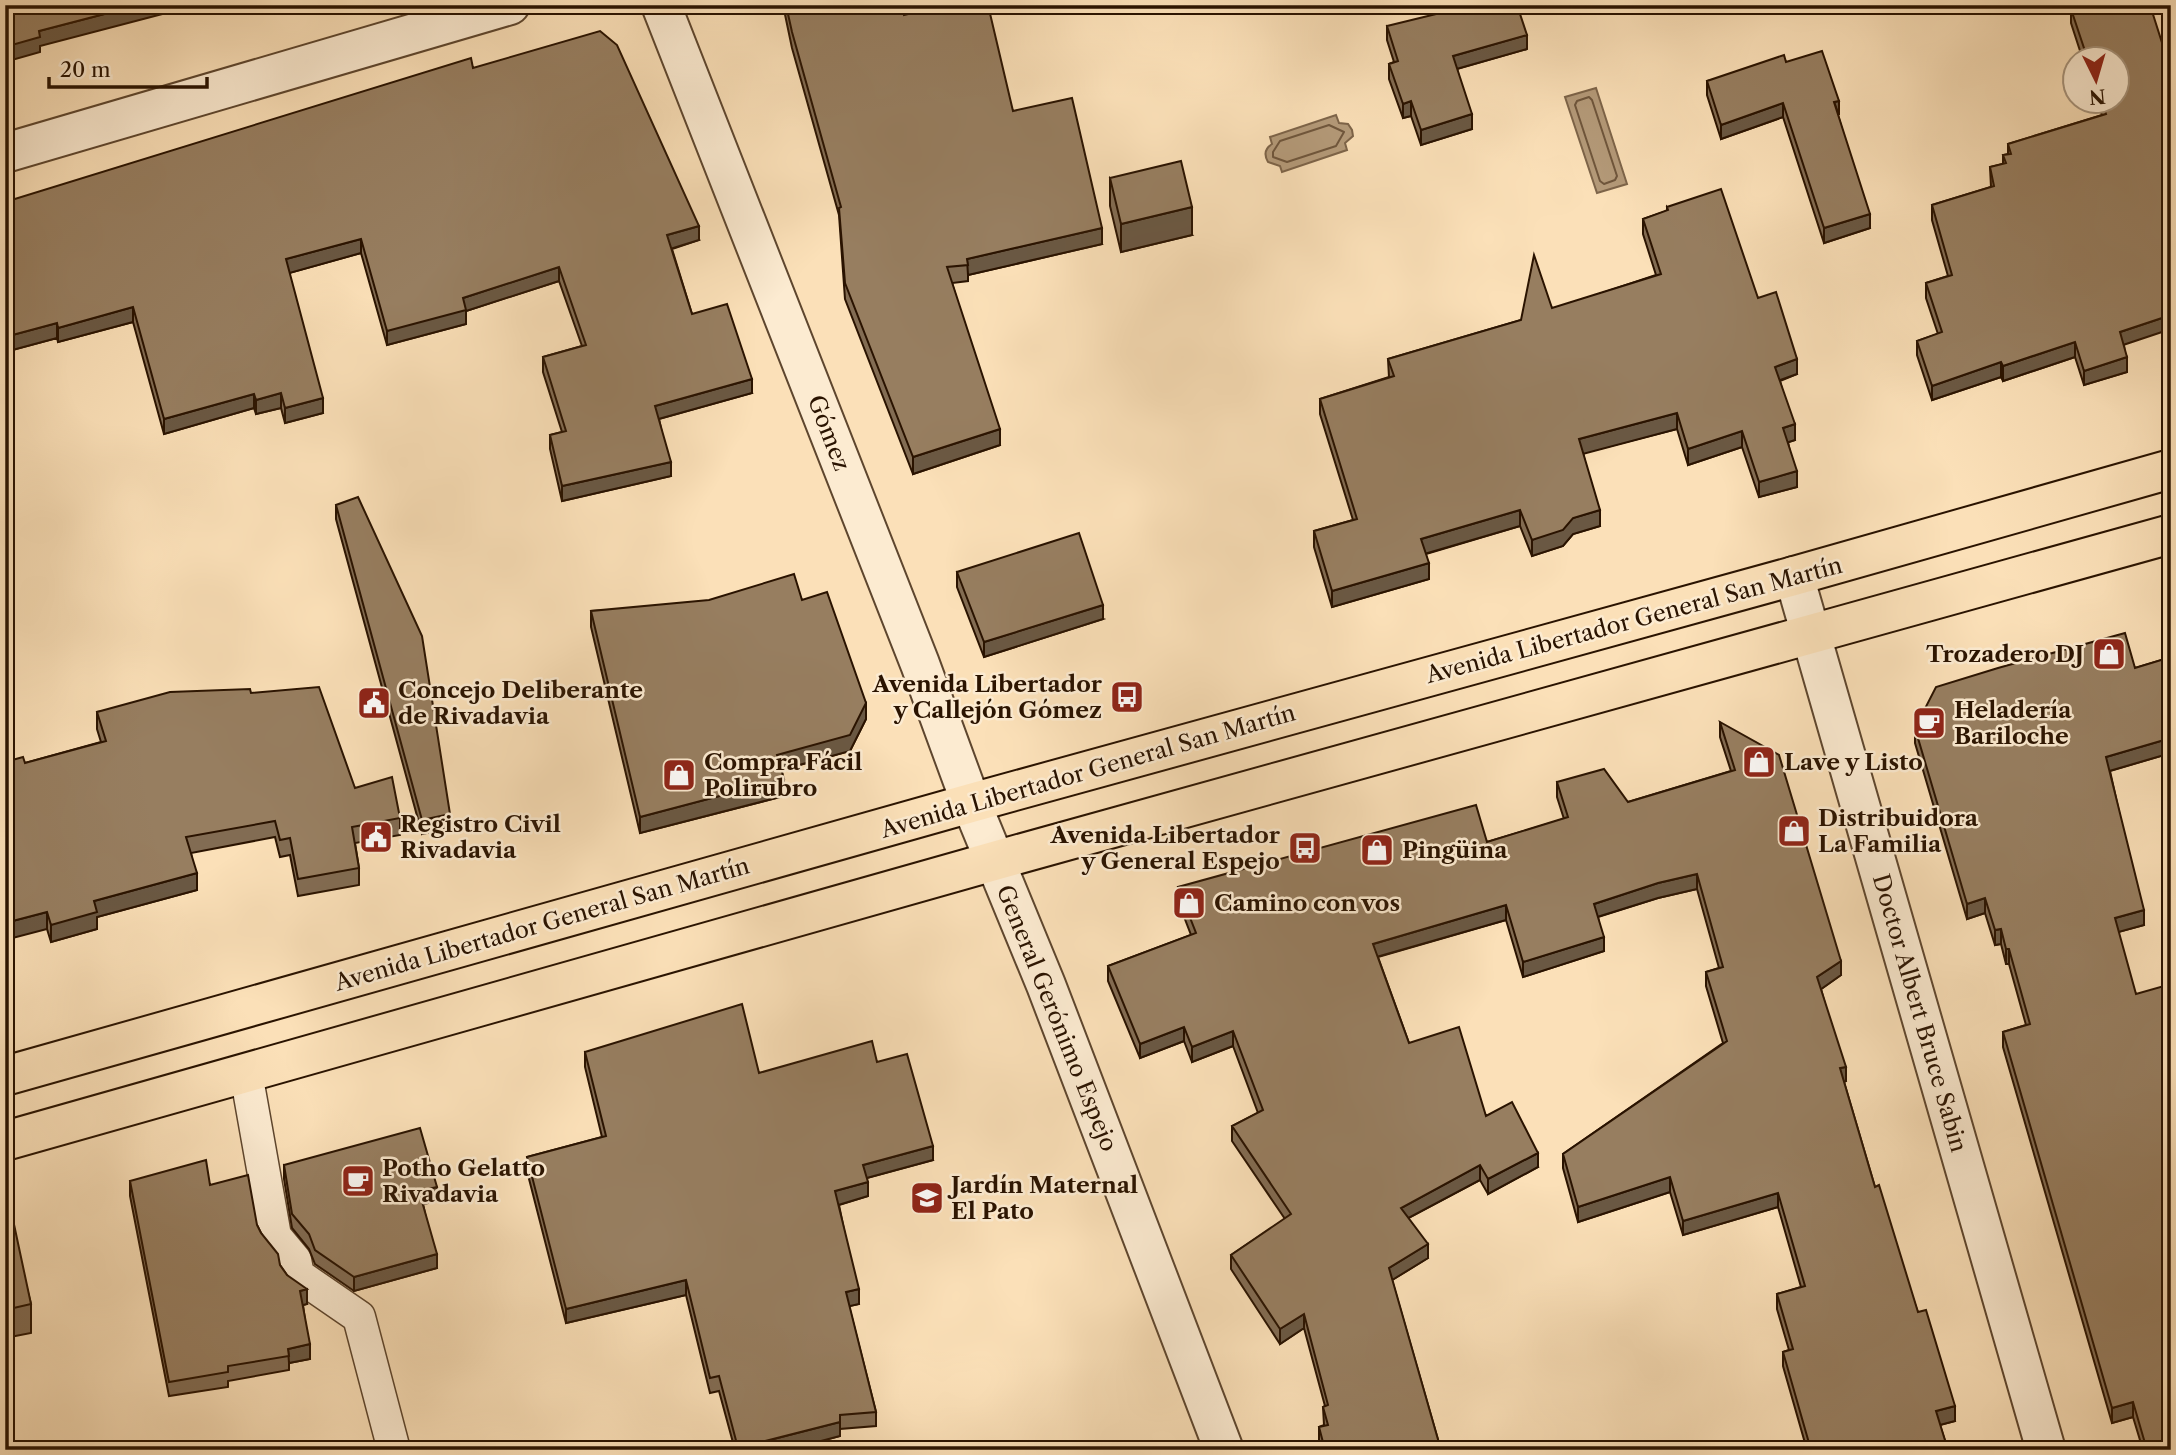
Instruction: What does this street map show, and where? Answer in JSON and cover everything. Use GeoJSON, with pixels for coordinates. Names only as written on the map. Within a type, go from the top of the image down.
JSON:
{"type":"FeatureCollection","features":[{"type":"Feature","properties":{"kind":"main road","name":"Avenida Libertador General San Martín"},"geometry":{"type":"LineString","coordinates":[[5,1076],[971,803],[2171,469]]}},
{"type":"Feature","properties":{"kind":"main road"},"geometry":{"type":"LineString","coordinates":[[5,1141],[994,861],[2171,534]]}},
{"type":"Feature","properties":{"kind":"street"},"geometry":{"type":"LineString","coordinates":[[5,153],[510,5]]}},
{"type":"Feature","properties":{"kind":"street","name":"Gómez"},"geometry":{"type":"LineString","coordinates":[[661,5],[920,664],[994,861]]}},
{"type":"Feature","properties":{"kind":"street","name":"Doctor Albert Bruce Sabin"},"geometry":{"type":"LineString","coordinates":[[1794,576],[2046,1450]]}},
{"type":"Feature","properties":{"kind":"street","name":"General Gerónimo Espejo"},"geometry":{"type":"LineString","coordinates":[[994,861],[1051,998],[1224,1449]]}},
{"type":"Feature","properties":{"kind":"street"},"geometry":{"type":"LineString","coordinates":[[1208,1450],[1224,1449]]}},
{"type":"Feature","properties":{"kind":"lane"},"geometry":{"type":"LineString","coordinates":[[246,1073],[275,1236],[295,1260],[298,1275],[359,1317],[394,1450]]}},
{"type":"Feature","properties":{"kind":"water"},"geometry":{"type":"Polygon","coordinates":[[[1596,88],[1627,184],[1597,193],[1565,97],[1596,88]]]}},
{"type":"Feature","properties":{"kind":"water"},"geometry":{"type":"Polygon","coordinates":[[[1336,115],[1339,123],[1348,124],[1352,130],[1353,136],[1345,143],[1347,150],[1282,172],[1280,166],[1268,162],[1266,152],[1272,144],[1270,137],[1336,115]]]}},
{"type":"Feature","properties":{"kind":"building"},"geometry":{"type":"Polygon","coordinates":[[[5,5],[139,5],[39,31],[40,37],[5,47],[5,5]]]}},
{"type":"Feature","properties":{"kind":"building"},"geometry":{"type":"Polygon","coordinates":[[[786,5],[902,5],[904,15],[946,5],[988,5],[1013,111],[1072,98],[1102,228],[967,259],[968,265],[947,267],[1000,429],[913,457],[845,283],[841,207],[786,5]]]}},
{"type":"Feature","properties":{"kind":"building"},"geometry":{"type":"Polygon","coordinates":[[[1473,5],[1517,5],[1527,35],[1453,56],[1472,114],[1421,130],[1411,101],[1403,104],[1389,64],[1398,61],[1387,26],[1473,5]]]}},
{"type":"Feature","properties":{"kind":"building"},"geometry":{"type":"Polygon","coordinates":[[[2082,5],[2150,5],[2171,71],[2171,315],[2120,332],[2127,357],[2084,371],[2075,342],[2003,366],[2001,362],[1932,386],[1917,341],[1942,332],[1926,283],[1952,275],[1932,205],[1994,186],[1990,167],[2006,163],[2003,155],[2011,154],[2008,144],[2099,116],[2130,116],[2130,46],[2083,46],[2071,9],[2082,5]]]}},
{"type":"Feature","properties":{"kind":"building"},"geometry":{"type":"Polygon","coordinates":[[[600,31],[617,45],[699,226],[667,235],[692,314],[727,304],[752,379],[655,406],[671,462],[562,486],[550,435],[566,431],[543,357],[586,345],[559,267],[463,298],[466,310],[387,331],[361,239],[286,259],[323,398],[285,408],[281,393],[256,400],[254,394],[164,419],[133,307],[58,328],[57,323],[5,337],[5,202],[471,58],[473,68],[600,31]]]}},
{"type":"Feature","properties":{"kind":"building"},"geometry":{"type":"Polygon","coordinates":[[[1822,51],[1839,101],[1834,102],[1870,214],[1824,228],[1783,103],[1721,125],[1707,81],[1784,55],[1786,62],[1822,51]]]}},
{"type":"Feature","properties":{"kind":"building"},"geometry":{"type":"Polygon","coordinates":[[[1181,161],[1192,207],[1121,224],[1110,178],[1181,161]]]}},
{"type":"Feature","properties":{"kind":"building"},"geometry":{"type":"Polygon","coordinates":[[[1721,189],[1758,298],[1776,292],[1797,359],[1775,367],[1795,424],[1783,428],[1797,471],[1759,482],[1742,431],[1688,449],[1677,413],[1579,439],[1600,510],[1573,518],[1563,530],[1532,540],[1520,510],[1421,539],[1429,563],[1332,591],[1314,531],[1357,519],[1320,399],[1394,376],[1388,359],[1521,320],[1534,255],[1552,308],[1661,274],[1643,219],[1668,210],[1667,207],[1721,189]]]}},
{"type":"Feature","properties":{"kind":"building"},"geometry":{"type":"Polygon","coordinates":[[[358,497],[422,636],[450,814],[422,820],[336,505],[358,497]]]}},
{"type":"Feature","properties":{"kind":"building"},"geometry":{"type":"Polygon","coordinates":[[[1079,533],[1103,605],[984,642],[957,572],[1079,533]]]}},
{"type":"Feature","properties":{"kind":"building"},"geometry":{"type":"Polygon","coordinates":[[[794,574],[802,600],[827,592],[866,703],[850,735],[777,755],[784,779],[640,817],[591,611],[709,600],[794,574]]]}},
{"type":"Feature","properties":{"kind":"building"},"geometry":{"type":"Polygon","coordinates":[[[2125,633],[2135,668],[2171,657],[2171,738],[2106,757],[2144,910],[2115,918],[2136,994],[2171,984],[2171,1450],[2147,1450],[2133,1402],[2112,1408],[2003,1032],[2030,1024],[2009,949],[2006,949],[2001,929],[1995,930],[1985,898],[1967,904],[1915,728],[1936,687],[2125,633]]]}},
{"type":"Feature","properties":{"kind":"building"},"geometry":{"type":"Polygon","coordinates":[[[319,687],[355,788],[392,777],[400,818],[352,827],[359,868],[298,879],[290,838],[280,840],[275,821],[186,837],[197,873],[94,901],[97,912],[51,925],[47,912],[5,923],[5,762],[23,757],[25,763],[106,741],[97,712],[170,692],[250,689],[251,693],[319,687]]]}},
{"type":"Feature","properties":{"kind":"building"},"geometry":{"type":"Polygon","coordinates":[[[1720,722],[1779,755],[1841,961],[1817,977],[1846,1067],[1840,1068],[1875,1187],[1879,1185],[1918,1312],[1926,1310],[1955,1406],[1936,1411],[1948,1450],[1811,1450],[1783,1352],[1793,1349],[1777,1294],[1805,1286],[1778,1193],[1683,1221],[1670,1177],[1578,1207],[1563,1154],[1727,1041],[1706,972],[1723,967],[1697,874],[1658,883],[1594,904],[1604,937],[1523,962],[1506,905],[1373,944],[1409,1043],[1459,1027],[1486,1116],[1512,1102],[1538,1153],[1488,1179],[1480,1165],[1401,1208],[1428,1244],[1389,1268],[1441,1450],[1325,1450],[1319,1427],[1328,1425],[1323,1407],[1328,1405],[1304,1314],[1280,1329],[1231,1255],[1291,1214],[1232,1126],[1263,1110],[1233,1031],[1192,1047],[1184,1027],[1140,1044],[1108,966],[1196,933],[1178,887],[1476,805],[1487,842],[1568,817],[1557,782],[1604,769],[1628,802],[1735,770],[1720,722]]]}},
{"type":"Feature","properties":{"kind":"building"},"geometry":{"type":"Polygon","coordinates":[[[742,1004],[759,1073],[872,1041],[877,1062],[907,1054],[933,1146],[863,1165],[868,1182],[835,1191],[859,1289],[846,1292],[876,1412],[840,1415],[840,1422],[738,1448],[719,1376],[710,1378],[686,1280],[566,1309],[527,1157],[606,1136],[585,1052],[742,1004]]]}},
{"type":"Feature","properties":{"kind":"building"},"geometry":{"type":"Polygon","coordinates":[[[420,1128],[437,1187],[419,1191],[437,1254],[354,1277],[315,1250],[309,1234],[292,1214],[284,1165],[420,1128]]]}},
{"type":"Feature","properties":{"kind":"building"},"geometry":{"type":"Polygon","coordinates":[[[206,1160],[210,1185],[248,1175],[257,1225],[261,1233],[278,1254],[280,1265],[287,1275],[307,1289],[300,1291],[310,1344],[288,1349],[289,1356],[228,1366],[228,1372],[169,1382],[130,1181],[206,1160]]]}},
{"type":"Feature","properties":{"kind":"building"},"geometry":{"type":"Polygon","coordinates":[[[9,1201],[31,1304],[5,1310],[5,1202],[9,1201]]]}},
{"type":"Feature","properties":{"kind":"place","name":"Trozadero DJ"},"geometry":{"type":"Point","coordinates":[2109,654]}},
{"type":"Feature","properties":{"kind":"place","name":"Avenida Libertador y Callejón Gómez"},"geometry":{"type":"Point","coordinates":[1127,697]}},
{"type":"Feature","properties":{"kind":"place","name":"Concejo Deliberante de Rivadavia"},"geometry":{"type":"Point","coordinates":[374,703]}},
{"type":"Feature","properties":{"kind":"place","name":"Heladería Bariloche"},"geometry":{"type":"Point","coordinates":[1929,723]}},
{"type":"Feature","properties":{"kind":"place","name":"Lave y Listo"},"geometry":{"type":"Point","coordinates":[1759,762]}},
{"type":"Feature","properties":{"kind":"place","name":"Compra Fácil Polirubro"},"geometry":{"type":"Point","coordinates":[679,775]}},
{"type":"Feature","properties":{"kind":"place","name":"Distribuidora La Familia"},"geometry":{"type":"Point","coordinates":[1794,831]}},
{"type":"Feature","properties":{"kind":"place","name":"Registro Civil Rivadavia"},"geometry":{"type":"Point","coordinates":[376,837]}},
{"type":"Feature","properties":{"kind":"place","name":"Avenida Libertador y General Espejo"},"geometry":{"type":"Point","coordinates":[1305,848]}},
{"type":"Feature","properties":{"kind":"place","name":"Pingüina"},"geometry":{"type":"Point","coordinates":[1377,850]}},
{"type":"Feature","properties":{"kind":"place","name":"Camino con vos"},"geometry":{"type":"Point","coordinates":[1189,903]}},
{"type":"Feature","properties":{"kind":"place","name":"Potho Gelatto Rivadavia"},"geometry":{"type":"Point","coordinates":[358,1181]}},
{"type":"Feature","properties":{"kind":"place","name":"Jardín Maternal El Pato"},"geometry":{"type":"Point","coordinates":[927,1198]}}]}
